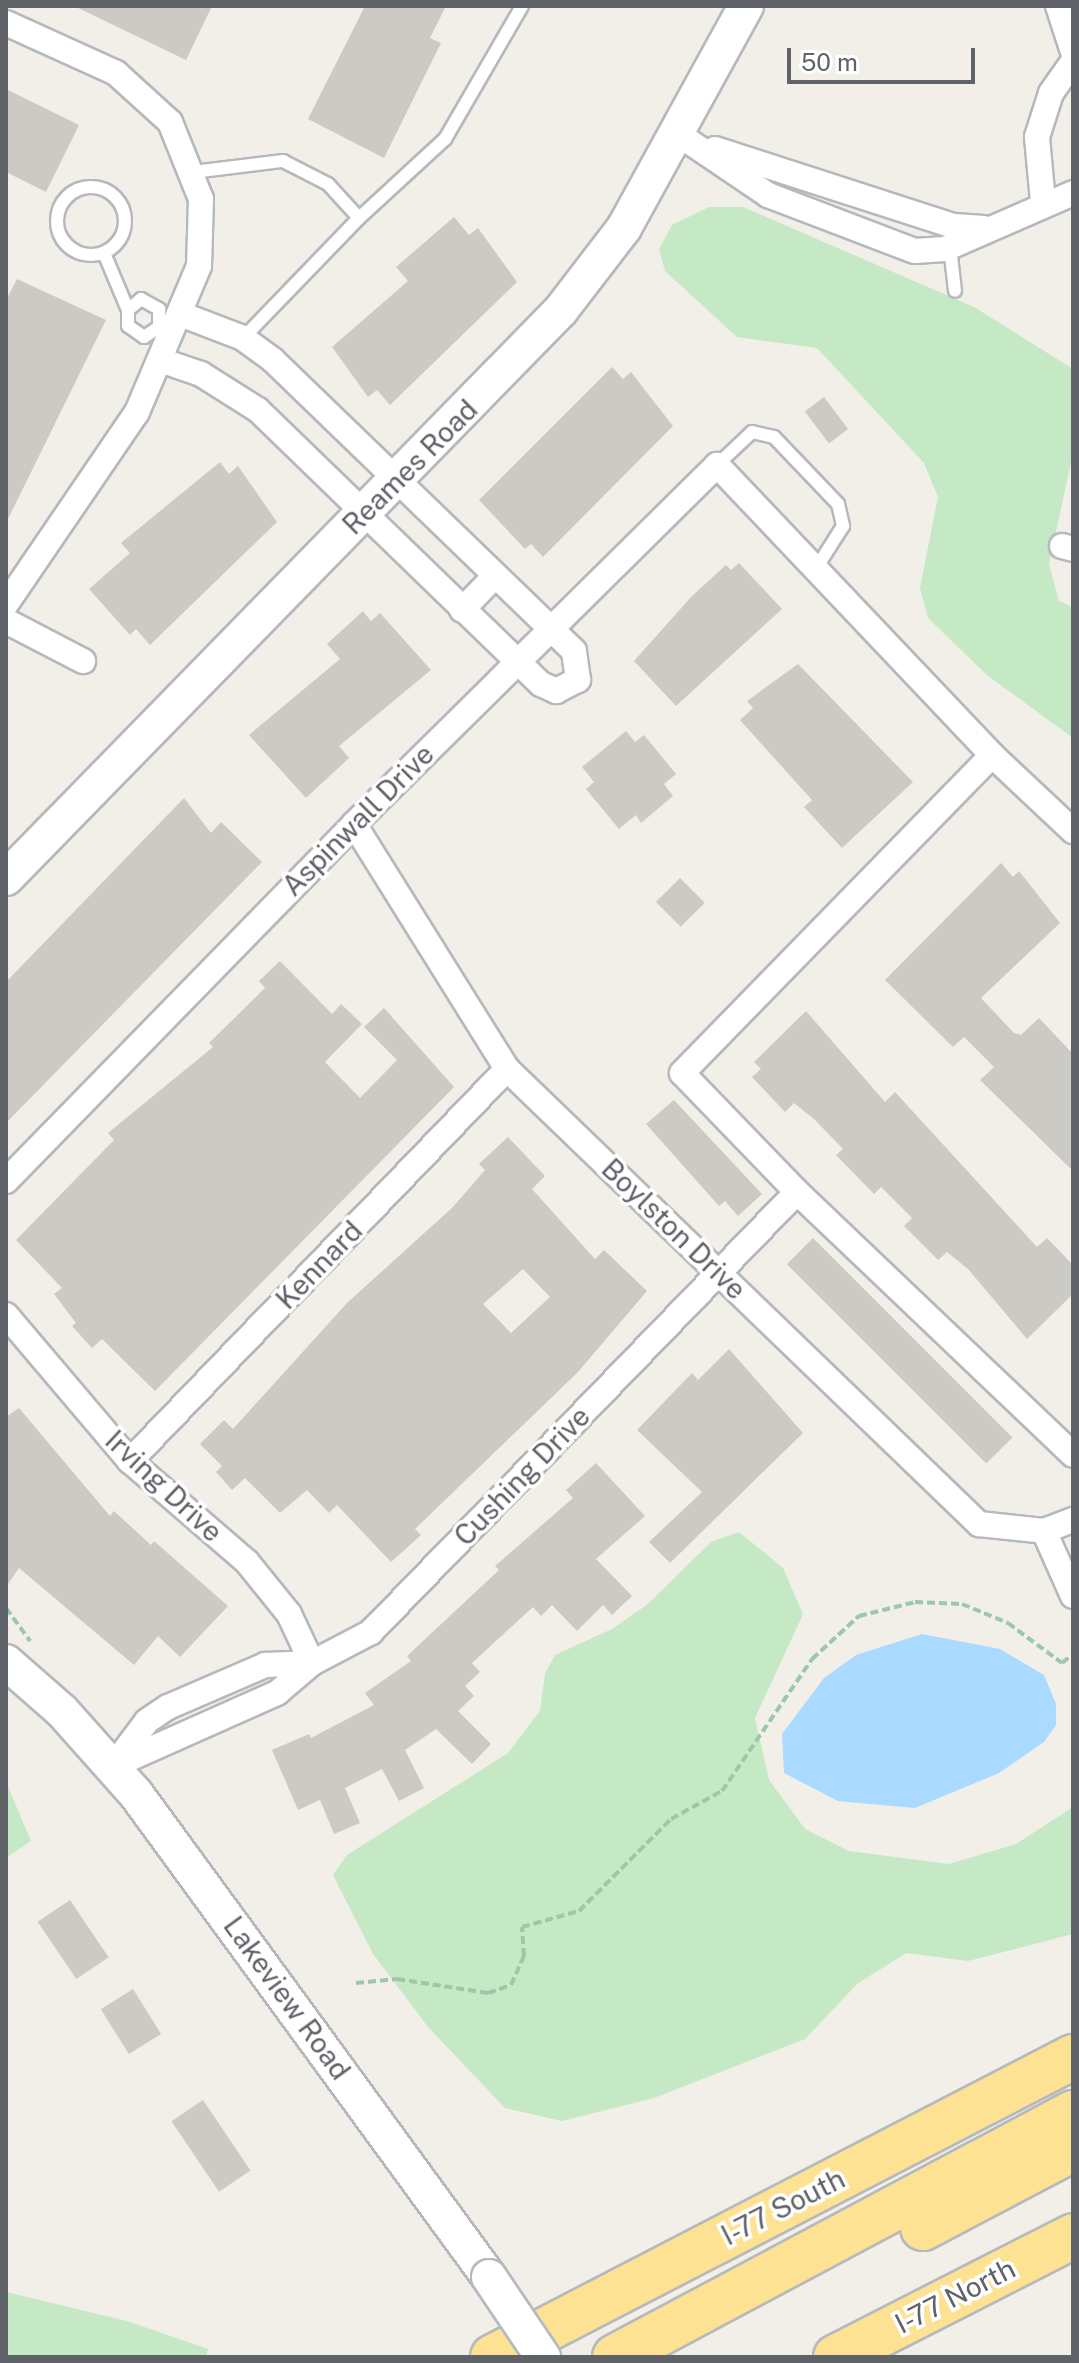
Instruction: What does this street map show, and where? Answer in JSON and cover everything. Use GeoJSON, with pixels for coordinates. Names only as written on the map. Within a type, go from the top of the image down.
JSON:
{"type":"FeatureCollection","features":[{"type":"Feature","properties":{"kind":"highway","name":"I-77 South"},"geometry":{"type":"LineString","coordinates":[[493,2357],[1073,2057]]}},
{"type":"Feature","properties":{"kind":"highway"},"geometry":{"type":"LineString","coordinates":[[674,2348],[1073,2113]]}},
{"type":"Feature","properties":{"kind":"highway"},"geometry":{"type":"LineString","coordinates":[[615,2357],[674,2348],[1073,2149]]}},
{"type":"Feature","properties":{"kind":"highway","name":"I-77 North"},"geometry":{"type":"LineString","coordinates":[[836,2357],[1073,2236]]}},
{"type":"Feature","properties":{"kind":"main road","name":"Reames Road"},"geometry":{"type":"LineString","coordinates":[[6,878],[561,310],[624,228],[678,134],[737,9]]}},
{"type":"Feature","properties":{"kind":"main road","name":"Lakeview Road"},"geometry":{"type":"LineString","coordinates":[[6,1662],[113,1766],[489,2277],[543,2357]]}},
{"type":"Feature","properties":{"kind":"street"},"geometry":{"type":"LineString","coordinates":[[1058,6],[1073,52]]}},
{"type":"Feature","properties":{"kind":"street"},"geometry":{"type":"LineString","coordinates":[[6,23],[116,73],[170,122],[193,172],[201,199],[199,266],[170,325],[160,360],[137,412],[6,604]]}},
{"type":"Feature","properties":{"kind":"street"},"geometry":{"type":"LineString","coordinates":[[1043,202],[1037,137],[1051,93],[1073,61]]}},
{"type":"Feature","properties":{"kind":"street"},"geometry":{"type":"LineString","coordinates":[[678,134],[772,171],[832,184],[954,226],[984,228]]}},
{"type":"Feature","properties":{"kind":"street"},"geometry":{"type":"LineString","coordinates":[[678,134],[768,195],[915,251],[950,247],[1043,202],[1073,193]]}},
{"type":"Feature","properties":{"kind":"street"},"geometry":{"type":"LineString","coordinates":[[160,360],[231,390],[364,512],[541,684],[569,689],[580,664],[551,629],[398,480],[243,338],[170,325]]}},
{"type":"Feature","properties":{"kind":"street"},"geometry":{"type":"LineString","coordinates":[[717,465],[992,755],[1073,831]]}},
{"type":"Feature","properties":{"kind":"street","name":"Aspinwall Drive"},"geometry":{"type":"LineString","coordinates":[[6,1181],[354,824],[717,465]]}},
{"type":"Feature","properties":{"kind":"street"},"geometry":{"type":"LineString","coordinates":[[462,610],[495,576]]}},
{"type":"Feature","properties":{"kind":"street"},"geometry":{"type":"LineString","coordinates":[[6,621],[83,661]]}},
{"type":"Feature","properties":{"kind":"street"},"geometry":{"type":"LineString","coordinates":[[992,755],[682,1073],[797,1192],[1073,1455]]}},
{"type":"Feature","properties":{"kind":"street","name":"Boylston Drive"},"geometry":{"type":"LineString","coordinates":[[354,824],[507,1069],[979,1524],[1044,1531],[1073,1520]]}},
{"type":"Feature","properties":{"kind":"street","name":"Kennard"},"geometry":{"type":"LineString","coordinates":[[130,1461],[507,1069]]}},
{"type":"Feature","properties":{"kind":"street","name":"Cushing Drive"},"geometry":{"type":"LineString","coordinates":[[113,1766],[147,1721],[168,1707],[265,1665],[312,1663],[371,1632],[797,1192]]}},
{"type":"Feature","properties":{"kind":"street","name":"Irving Drive"},"geometry":{"type":"LineString","coordinates":[[6,1315],[130,1461],[247,1562],[289,1614],[312,1663]]}},
{"type":"Feature","properties":{"kind":"street"},"geometry":{"type":"LineString","coordinates":[[1044,1531],[1073,1596]]}},
{"type":"Feature","properties":{"kind":"lane"},"geometry":{"type":"LineString","coordinates":[[243,338],[359,218],[445,139],[522,6]]}},
{"type":"Feature","properties":{"kind":"lane"},"geometry":{"type":"LineString","coordinates":[[193,172],[283,161],[328,184],[359,218]]}},
{"type":"Feature","properties":{"kind":"lane"},"geometry":{"type":"LineString","coordinates":[[823,216],[832,184]]}},
{"type":"Feature","properties":{"kind":"lane"},"geometry":{"type":"LineString","coordinates":[[82,188],[114,196],[125,215],[121,238],[104,253],[71,250],[58,232],[59,209],[82,188]]}},
{"type":"Feature","properties":{"kind":"lane"},"geometry":{"type":"LineString","coordinates":[[950,247],[955,291]]}},
{"type":"Feature","properties":{"kind":"lane"},"geometry":{"type":"LineString","coordinates":[[104,253],[128,310],[128,326],[144,337],[170,325],[159,309],[141,299],[128,310]]}},
{"type":"Feature","properties":{"kind":"lane"},"geometry":{"type":"LineString","coordinates":[[717,465],[752,432],[774,437],[838,504],[843,526],[817,567]]}},
{"type":"Feature","properties":{"kind":"path"},"geometry":{"type":"LineString","coordinates":[[356,1983],[397,1979],[488,1993],[511,1985],[524,1956],[522,1927],[579,1911],[671,1819],[722,1791],[819,1651],[859,1616],[915,1602],[962,1604],[1008,1623],[1062,1663],[1073,1654]]}},
{"type":"Feature","properties":{"kind":"path"},"geometry":{"type":"LineString","coordinates":[[6,1608],[19,1618]]}},
{"type":"Feature","properties":{"kind":"green space"},"geometry":{"type":"Polygon","coordinates":[[[709,207],[743,207],[974,307],[1073,369],[1073,453],[1049,564],[1059,601],[1073,607],[1073,738],[987,675],[928,618],[920,588],[938,497],[924,463],[817,348],[737,337],[665,271],[659,249],[672,225],[709,207]]]}},
{"type":"Feature","properties":{"kind":"green space"},"geometry":{"type":"Polygon","coordinates":[[[739,1532],[783,1568],[803,1614],[755,1718],[769,1780],[805,1829],[849,1851],[949,1864],[1016,1844],[1073,1807],[1073,1934],[968,1961],[906,1953],[857,1984],[805,2039],[654,2098],[562,2121],[505,2108],[429,2028],[373,1954],[333,1875],[347,1855],[508,1753],[540,1711],[545,1673],[555,1655],[612,1629],[648,1604],[711,1542],[739,1532]]]}},
{"type":"Feature","properties":{"kind":"green space"},"geometry":{"type":"Polygon","coordinates":[[[6,1782],[31,1841],[6,1858],[6,1782]]]}},
{"type":"Feature","properties":{"kind":"green space"},"geometry":{"type":"Polygon","coordinates":[[[6,2292],[127,2321],[208,2349],[206,2357],[6,2357],[6,2292]]]}},
{"type":"Feature","properties":{"kind":"water"},"geometry":{"type":"Polygon","coordinates":[[[922,1634],[1000,1649],[1044,1675],[1056,1704],[1056,1725],[1044,1742],[999,1773],[915,1808],[838,1801],[784,1773],[782,1734],[824,1678],[856,1655],[922,1634]]]}},
{"type":"Feature","properties":{"kind":"building"},"geometry":{"type":"Polygon","coordinates":[[[74,6],[212,6],[186,60],[74,6]]]}},
{"type":"Feature","properties":{"kind":"building"},"geometry":{"type":"Polygon","coordinates":[[[365,6],[446,6],[430,38],[441,43],[384,158],[308,119],[365,6]]]}},
{"type":"Feature","properties":{"kind":"building"},"geometry":{"type":"Polygon","coordinates":[[[6,89],[79,125],[46,192],[6,172],[6,89]]]}},
{"type":"Feature","properties":{"kind":"building"},"geometry":{"type":"Polygon","coordinates":[[[454,217],[469,235],[478,228],[517,282],[390,405],[377,390],[368,397],[332,347],[408,281],[396,267],[454,217]]]}},
{"type":"Feature","properties":{"kind":"building"},"geometry":{"type":"Polygon","coordinates":[[[17,279],[106,320],[6,523],[6,300],[17,279]]]}},
{"type":"Feature","properties":{"kind":"building"},"geometry":{"type":"Polygon","coordinates":[[[612,367],[623,379],[631,372],[673,426],[543,557],[531,544],[525,549],[479,500],[612,367]]]}},
{"type":"Feature","properties":{"kind":"building"},"geometry":{"type":"Polygon","coordinates":[[[824,397],[848,429],[829,443],[805,411],[824,397]]]}},
{"type":"Feature","properties":{"kind":"building"},"geometry":{"type":"Polygon","coordinates":[[[220,462],[229,474],[238,466],[277,522],[150,645],[136,629],[130,635],[89,589],[130,553],[121,543],[220,462]]]}},
{"type":"Feature","properties":{"kind":"building"},"geometry":{"type":"Polygon","coordinates":[[[739,563],[782,609],[676,706],[634,661],[692,596],[726,565],[731,570],[739,563]]]}},
{"type":"Feature","properties":{"kind":"building"},"geometry":{"type":"Polygon","coordinates":[[[363,611],[371,621],[380,613],[431,670],[339,746],[349,758],[306,798],[249,735],[340,659],[327,644],[363,611]]]}},
{"type":"Feature","properties":{"kind":"building"},"geometry":{"type":"Polygon","coordinates":[[[798,664],[913,782],[842,848],[804,807],[812,800],[740,720],[753,708],[747,701],[798,664]]]}},
{"type":"Feature","properties":{"kind":"building"},"geometry":{"type":"Polygon","coordinates":[[[626,731],[635,742],[644,735],[676,774],[664,784],[673,796],[641,823],[636,815],[619,829],[586,789],[594,782],[582,767],[626,731]]]}},
{"type":"Feature","properties":{"kind":"building"},"geometry":{"type":"Polygon","coordinates":[[[184,798],[211,833],[221,822],[262,862],[6,1123],[6,982],[184,798]]]}},
{"type":"Feature","properties":{"kind":"building"},"geometry":{"type":"Polygon","coordinates":[[[1001,863],[1013,877],[1019,871],[1060,923],[981,998],[1014,1033],[1021,1035],[1039,1018],[1073,1054],[1073,1171],[980,1080],[994,1067],[964,1037],[953,1047],[885,980],[1001,863]]]}},
{"type":"Feature","properties":{"kind":"building"},"geometry":{"type":"Polygon","coordinates":[[[680,878],[705,903],[681,927],[656,902],[680,878]]]}},
{"type":"Feature","properties":{"kind":"building"},"geometry":{"type":"Polygon","coordinates":[[[280,961],[332,1014],[341,1004],[362,1024],[325,1062],[360,1098],[397,1060],[364,1027],[384,1008],[454,1087],[155,1391],[102,1339],[92,1348],[72,1326],[76,1323],[54,1294],[62,1288],[16,1240],[114,1140],[108,1133],[213,1047],[209,1043],[265,988],[259,981],[280,961]]]}},
{"type":"Feature","properties":{"kind":"building"},"geometry":{"type":"Polygon","coordinates":[[[806,1011],[885,1102],[895,1092],[1037,1247],[1047,1238],[1073,1265],[1073,1294],[1027,1339],[968,1269],[947,1252],[938,1260],[904,1226],[912,1218],[881,1187],[874,1194],[836,1155],[843,1149],[815,1120],[794,1103],[785,1112],[752,1077],[761,1069],[754,1062],[806,1011]]]}},
{"type":"Feature","properties":{"kind":"building"},"geometry":{"type":"Polygon","coordinates":[[[674,1100],[762,1194],[738,1216],[725,1201],[719,1206],[646,1124],[674,1100]]]}},
{"type":"Feature","properties":{"kind":"building"},"geometry":{"type":"Polygon","coordinates":[[[508,1137],[545,1176],[532,1189],[595,1259],[604,1250],[647,1291],[578,1372],[415,1529],[421,1535],[391,1562],[337,1505],[329,1513],[307,1490],[280,1513],[245,1478],[232,1490],[216,1472],[222,1466],[200,1444],[224,1420],[233,1429],[347,1303],[453,1207],[485,1170],[479,1164],[508,1137]],[[523,1269],[483,1304],[511,1333],[550,1297],[523,1269]]]}},
{"type":"Feature","properties":{"kind":"building"},"geometry":{"type":"Polygon","coordinates":[[[813,1238],[1012,1437],[986,1464],[787,1264],[813,1238]]]}},
{"type":"Feature","properties":{"kind":"building"},"geometry":{"type":"Polygon","coordinates":[[[729,1349],[803,1433],[670,1563],[649,1542],[702,1492],[637,1430],[692,1373],[698,1380],[729,1349]]]}},
{"type":"Feature","properties":{"kind":"building"},"geometry":{"type":"Polygon","coordinates":[[[19,1408],[110,1516],[114,1511],[151,1545],[154,1541],[228,1606],[180,1657],[158,1636],[134,1665],[19,1568],[6,1587],[6,1417],[19,1408]]]}},
{"type":"Feature","properties":{"kind":"building"},"geometry":{"type":"Polygon","coordinates":[[[596,1463],[645,1516],[596,1559],[632,1596],[612,1615],[603,1605],[577,1631],[552,1605],[541,1616],[533,1607],[472,1663],[480,1672],[465,1686],[474,1696],[458,1711],[491,1744],[472,1764],[436,1729],[405,1750],[424,1788],[399,1801],[382,1769],[345,1788],[360,1823],[334,1834],[320,1800],[298,1810],[272,1750],[309,1734],[311,1738],[374,1705],[365,1693],[411,1661],[407,1656],[499,1570],[495,1566],[573,1498],[566,1490],[596,1463]]]}},
{"type":"Feature","properties":{"kind":"building"},"geometry":{"type":"Polygon","coordinates":[[[70,1900],[109,1957],[76,1979],[38,1922],[70,1900]]]}},
{"type":"Feature","properties":{"kind":"building"},"geometry":{"type":"Polygon","coordinates":[[[133,1989],[161,2034],[129,2054],[101,2009],[133,1989]]]}},
{"type":"Feature","properties":{"kind":"building"},"geometry":{"type":"Polygon","coordinates":[[[203,2100],[251,2170],[219,2192],[171,2121],[203,2100]]]}}]}
